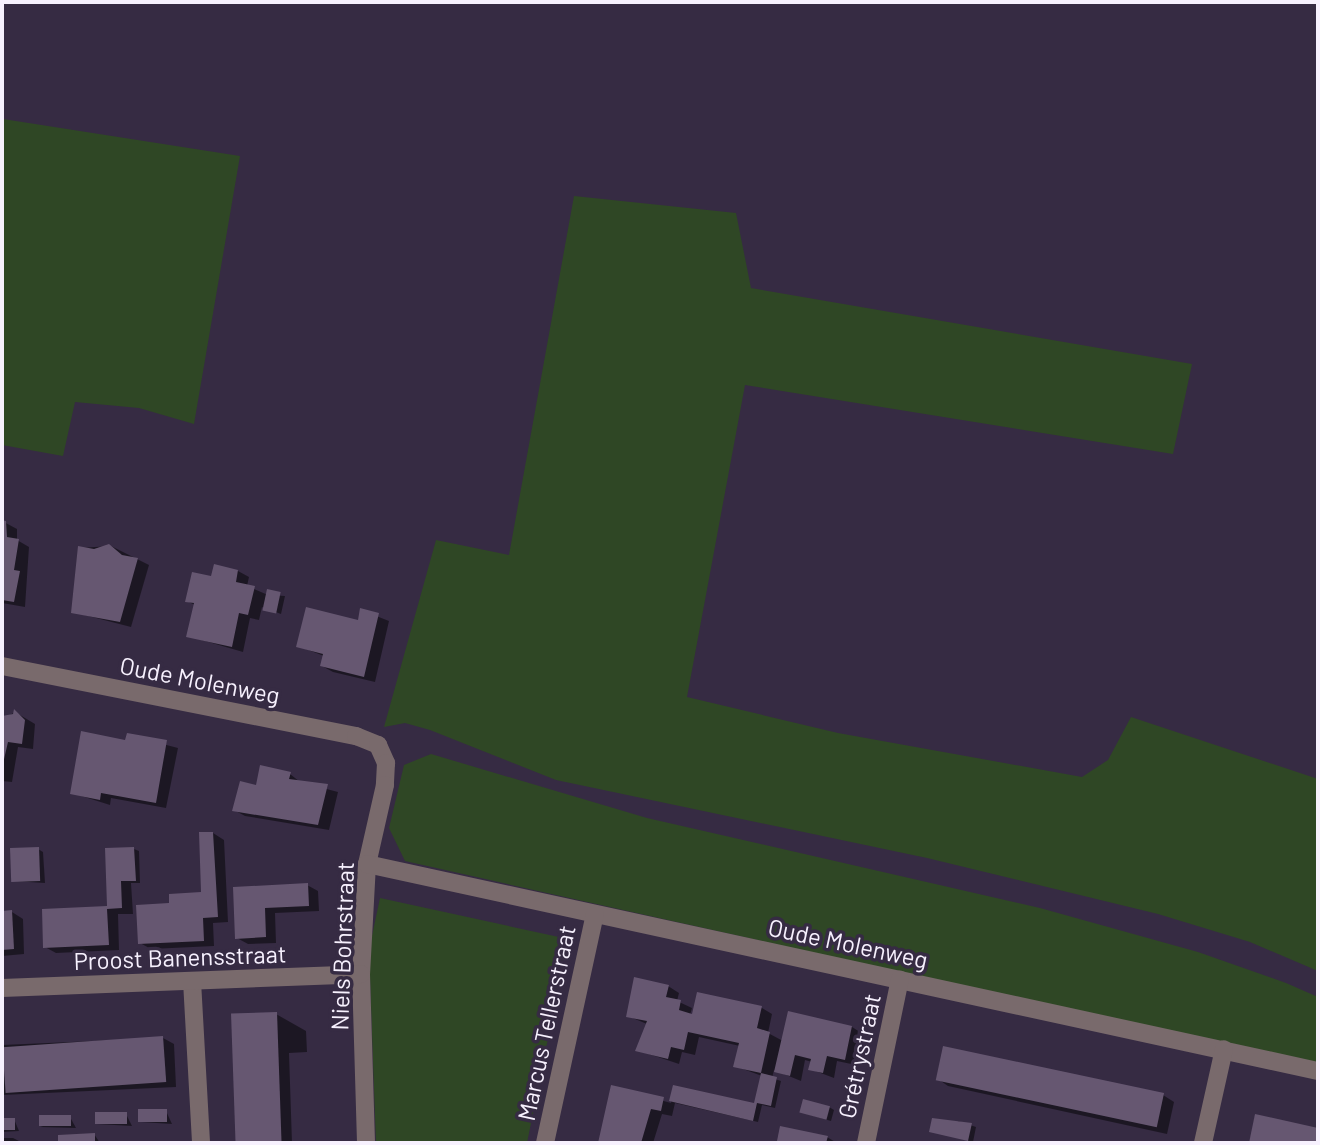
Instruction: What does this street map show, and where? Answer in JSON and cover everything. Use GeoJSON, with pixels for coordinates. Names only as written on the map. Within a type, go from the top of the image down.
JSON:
{"type":"FeatureCollection","features":[{"type":"Feature","properties":{"kind":"street","name":"Oude Molenweg"},"geometry":{"type":"LineString","coordinates":[[2,666],[356,736],[371,740],[383,752]]}},
{"type":"Feature","properties":{"kind":"street","name":"Niels Bohrstraat"},"geometry":{"type":"LineString","coordinates":[[366,1143],[361,974],[367,864],[386,785],[383,752]]}},
{"type":"Feature","properties":{"kind":"street","name":"Oude Molenweg"},"geometry":{"type":"LineString","coordinates":[[367,864],[1318,1071]]}},
{"type":"Feature","properties":{"kind":"street","name":"Marcus Tellerstraat"},"geometry":{"type":"LineString","coordinates":[[545,1143],[595,914]]}},
{"type":"Feature","properties":{"kind":"street","name":"Proost Banensstraat"},"geometry":{"type":"LineString","coordinates":[[2,988],[361,974]]}},
{"type":"Feature","properties":{"kind":"street","name":"Grétrystraat"},"geometry":{"type":"LineString","coordinates":[[866,1143],[900,979]]}},
{"type":"Feature","properties":{"kind":"street"},"geometry":{"type":"LineString","coordinates":[[192,981],[201,1143]]}},
{"type":"Feature","properties":{"kind":"street"},"geometry":{"type":"LineString","coordinates":[[1203,1143],[1224,1049]]}},
{"type":"Feature","properties":{"kind":"green space"},"geometry":{"type":"Polygon","coordinates":[[[3,119],[240,156],[194,424],[139,408],[75,402],[63,456],[2,445],[3,119]]]}},
{"type":"Feature","properties":{"kind":"green space"},"geometry":{"type":"Polygon","coordinates":[[[574,196],[736,213],[751,288],[1192,364],[1173,454],[745,385],[687,697],[838,733],[1082,777],[1108,760],[1131,717],[1318,779],[1318,971],[1250,942],[1158,914],[927,858],[556,780],[430,730],[405,723],[384,727],[436,540],[509,555],[574,196]]]}},
{"type":"Feature","properties":{"kind":"green space"},"geometry":{"type":"Polygon","coordinates":[[[431,754],[647,818],[1040,908],[1198,952],[1318,997],[1318,1066],[405,861],[389,828],[404,765],[431,754]]]}},
{"type":"Feature","properties":{"kind":"green space"},"geometry":{"type":"Polygon","coordinates":[[[380,898],[568,939],[527,1143],[376,1143],[369,950],[380,898]]]}},
{"type":"Feature","properties":{"kind":"building"},"geometry":{"type":"Polygon","coordinates":[[[2,520],[6,521],[7,537],[19,539],[14,570],[20,571],[14,602],[2,600],[2,520]]]}},
{"type":"Feature","properties":{"kind":"building"},"geometry":{"type":"Polygon","coordinates":[[[109,544],[122,555],[138,558],[120,622],[71,613],[78,546],[94,549],[109,544]]]}},
{"type":"Feature","properties":{"kind":"building"},"geometry":{"type":"Polygon","coordinates":[[[214,564],[238,570],[236,582],[255,586],[248,615],[239,613],[232,647],[186,637],[194,603],[185,602],[192,572],[211,576],[214,564]]]}},
{"type":"Feature","properties":{"kind":"building"},"geometry":{"type":"Polygon","coordinates":[[[267,589],[281,592],[276,613],[262,611],[267,589]]]}},
{"type":"Feature","properties":{"kind":"building"},"geometry":{"type":"Polygon","coordinates":[[[306,607],[358,620],[360,608],[379,613],[364,677],[320,666],[323,654],[296,647],[306,607]]]}},
{"type":"Feature","properties":{"kind":"building"},"geometry":{"type":"Polygon","coordinates":[[[14,709],[25,720],[22,744],[8,742],[2,768],[2,716],[13,714],[14,709]]]}},
{"type":"Feature","properties":{"kind":"building"},"geometry":{"type":"Polygon","coordinates":[[[81,731],[125,740],[127,733],[167,740],[156,803],[101,793],[100,800],[70,794],[81,731]]]}},
{"type":"Feature","properties":{"kind":"building"},"geometry":{"type":"Polygon","coordinates":[[[260,765],[291,772],[289,779],[328,784],[318,825],[232,811],[240,781],[256,785],[260,765]]]}},
{"type":"Feature","properties":{"kind":"building"},"geometry":{"type":"Polygon","coordinates":[[[199,832],[213,832],[218,917],[203,918],[204,941],[138,944],[136,905],[169,903],[169,894],[201,892],[199,832]]]}},
{"type":"Feature","properties":{"kind":"building"},"geometry":{"type":"Polygon","coordinates":[[[39,847],[40,881],[11,882],[10,848],[39,847]]]}},
{"type":"Feature","properties":{"kind":"building"},"geometry":{"type":"Polygon","coordinates":[[[134,847],[136,881],[121,881],[122,908],[107,909],[109,945],[43,948],[42,909],[107,906],[105,848],[134,847]]]}},
{"type":"Feature","properties":{"kind":"building"},"geometry":{"type":"Polygon","coordinates":[[[308,883],[309,906],[265,908],[266,937],[235,939],[233,887],[308,883]]]}},
{"type":"Feature","properties":{"kind":"building"},"geometry":{"type":"Polygon","coordinates":[[[12,910],[14,949],[2,950],[2,911],[12,910]]]}},
{"type":"Feature","properties":{"kind":"building"},"geometry":{"type":"Polygon","coordinates":[[[634,977],[669,985],[666,997],[681,1000],[679,1010],[692,1014],[697,992],[762,1006],[757,1028],[770,1032],[761,1073],[733,1067],[739,1043],[688,1032],[684,1050],[671,1047],[668,1059],[635,1051],[647,1021],[626,1017],[634,977]]]}},
{"type":"Feature","properties":{"kind":"building"},"geometry":{"type":"Polygon","coordinates":[[[788,1011],[852,1026],[845,1060],[827,1056],[823,1073],[808,1070],[811,1059],[795,1055],[790,1076],[774,1072],[788,1011]]]}},
{"type":"Feature","properties":{"kind":"building"},"geometry":{"type":"Polygon","coordinates":[[[277,1012],[282,1143],[236,1143],[231,1014],[277,1012]]]}},
{"type":"Feature","properties":{"kind":"building"},"geometry":{"type":"Polygon","coordinates":[[[163,1036],[166,1082],[6,1093],[2,1047],[163,1036]]]}},
{"type":"Feature","properties":{"kind":"building"},"geometry":{"type":"Polygon","coordinates":[[[943,1046],[1164,1093],[1157,1127],[936,1080],[943,1046]]]}},
{"type":"Feature","properties":{"kind":"building"},"geometry":{"type":"Polygon","coordinates":[[[761,1073],[777,1077],[771,1106],[757,1103],[753,1121],[669,1101],[673,1085],[754,1103],[761,1073]]]}},
{"type":"Feature","properties":{"kind":"building"},"geometry":{"type":"Polygon","coordinates":[[[611,1085],[664,1097],[661,1111],[651,1109],[641,1143],[598,1143],[611,1085]]]}},
{"type":"Feature","properties":{"kind":"building"},"geometry":{"type":"Polygon","coordinates":[[[803,1099],[830,1106],[826,1120],[799,1113],[803,1099]]]}},
{"type":"Feature","properties":{"kind":"building"},"geometry":{"type":"Polygon","coordinates":[[[138,1109],[167,1109],[167,1122],[138,1122],[138,1109]]]}},
{"type":"Feature","properties":{"kind":"building"},"geometry":{"type":"Polygon","coordinates":[[[95,1112],[127,1112],[127,1124],[95,1124],[95,1112]]]}},
{"type":"Feature","properties":{"kind":"building"},"geometry":{"type":"Polygon","coordinates":[[[1255,1114],[1318,1128],[1318,1143],[1249,1143],[1255,1114]]]}},
{"type":"Feature","properties":{"kind":"building"},"geometry":{"type":"Polygon","coordinates":[[[39,1115],[71,1115],[71,1126],[39,1126],[39,1115]]]}},
{"type":"Feature","properties":{"kind":"building"},"geometry":{"type":"Polygon","coordinates":[[[2,1118],[15,1118],[15,1130],[2,1130],[2,1118]]]}},
{"type":"Feature","properties":{"kind":"building"},"geometry":{"type":"Polygon","coordinates":[[[932,1118],[972,1123],[968,1141],[929,1132],[932,1118]]]}},
{"type":"Feature","properties":{"kind":"building"},"geometry":{"type":"Polygon","coordinates":[[[780,1126],[828,1136],[826,1143],[777,1141],[780,1126]]]}},
{"type":"Feature","properties":{"kind":"building"},"geometry":{"type":"Polygon","coordinates":[[[95,1133],[95,1143],[58,1143],[58,1135],[95,1133]]]}}]}
